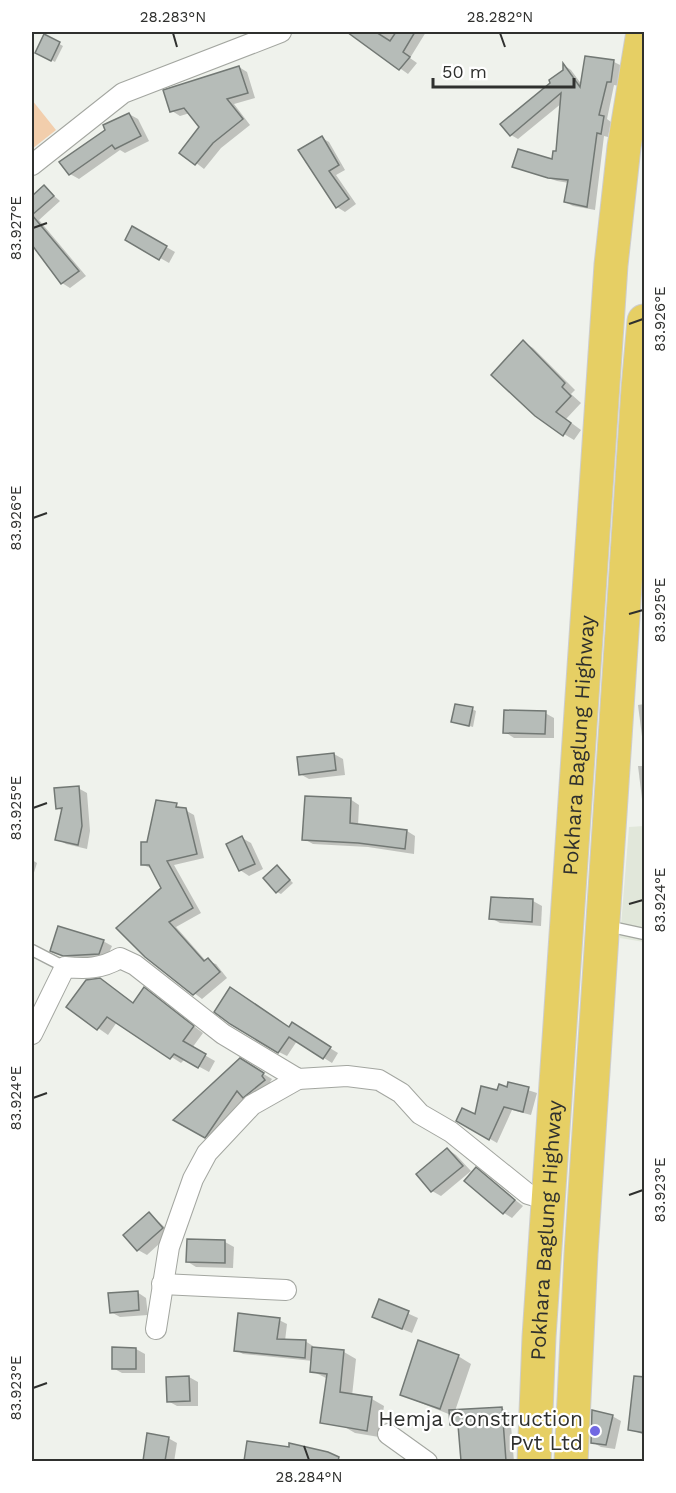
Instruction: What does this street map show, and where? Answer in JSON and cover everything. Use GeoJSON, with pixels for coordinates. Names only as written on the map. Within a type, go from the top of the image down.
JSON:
{"type":"FeatureCollection","features":[{"type":"Feature","properties":{"kind":"highway","name":"Pokhara Baglung Highway"},"geometry":{"type":"LineString","coordinates":[[534,1461],[548,1200],[611,265],[624,147],[643,32]]}},
{"type":"Feature","properties":{"kind":"highway","name":"Pokhara Baglung Highway"},"geometry":{"type":"LineString","coordinates":[[571,1461],[581,1254],[638,388],[645,321]]}},
{"type":"Feature","properties":{"kind":"street"},"geometry":{"type":"LineString","coordinates":[[32,165],[123,93],[281,32]]}},
{"type":"Feature","properties":{"kind":"street"},"geometry":{"type":"LineString","coordinates":[[32,1034],[65,967],[89,969],[105,967],[120,958],[135,965],[223,1034],[298,1079]]}},
{"type":"Feature","properties":{"kind":"street"},"geometry":{"type":"LineString","coordinates":[[156,1329],[169,1247],[194,1179],[207,1153],[252,1105],[298,1079],[347,1076],[379,1080],[401,1093],[420,1114],[451,1132],[528,1194],[548,1200]]}},
{"type":"Feature","properties":{"kind":"street"},"geometry":{"type":"LineString","coordinates":[[162,1284],[285,1290]]}},
{"type":"Feature","properties":{"kind":"street"},"geometry":{"type":"LineString","coordinates":[[388,1434],[427,1461]]}},
{"type":"Feature","properties":{"kind":"lane"},"geometry":{"type":"LineString","coordinates":[[604,925],[645,934]]}},
{"type":"Feature","properties":{"kind":"lane"},"geometry":{"type":"LineString","coordinates":[[32,950],[65,967]]}},
{"type":"Feature","properties":{"kind":"shaded area"},"geometry":{"type":"Polygon","coordinates":[[[32,100],[56,130],[32,149],[32,100]]]}},
{"type":"Feature","properties":{"kind":"shaded area"},"geometry":{"type":"Polygon","coordinates":[[[644,826],[644,942],[620,938],[629,827],[644,826]]]}},
{"type":"Feature","properties":{"kind":"building"},"geometry":{"type":"Polygon","coordinates":[[[347,32],[376,32],[390,41],[396,32],[415,32],[403,52],[410,57],[399,70],[347,32]]]}},
{"type":"Feature","properties":{"kind":"building"},"geometry":{"type":"Polygon","coordinates":[[[44,34],[60,42],[51,61],[35,53],[44,34]]]}},
{"type":"Feature","properties":{"kind":"building"},"geometry":{"type":"Polygon","coordinates":[[[585,56],[614,60],[611,82],[607,82],[599,115],[604,116],[601,134],[597,133],[587,207],[564,202],[568,180],[548,178],[512,167],[518,149],[552,159],[553,151],[556,151],[561,93],[510,136],[500,124],[550,83],[549,80],[563,70],[563,63],[580,87],[585,56]]]}},
{"type":"Feature","properties":{"kind":"building"},"geometry":{"type":"Polygon","coordinates":[[[239,66],[248,93],[227,99],[243,119],[213,143],[195,165],[179,153],[199,127],[184,108],[170,112],[163,90],[239,66]]]}},
{"type":"Feature","properties":{"kind":"building"},"geometry":{"type":"Polygon","coordinates":[[[129,113],[141,136],[115,149],[112,145],[69,175],[59,162],[105,130],[103,125],[129,113]]]}},
{"type":"Feature","properties":{"kind":"building"},"geometry":{"type":"Polygon","coordinates":[[[322,136],[339,165],[329,171],[349,199],[336,208],[298,150],[322,136]]]}},
{"type":"Feature","properties":{"kind":"building"},"geometry":{"type":"Polygon","coordinates":[[[44,185],[54,196],[32,215],[32,196],[44,185]]]}},
{"type":"Feature","properties":{"kind":"building"},"geometry":{"type":"Polygon","coordinates":[[[32,215],[79,271],[61,284],[32,245],[32,215]]]}},
{"type":"Feature","properties":{"kind":"building"},"geometry":{"type":"Polygon","coordinates":[[[132,226],[167,246],[159,260],[125,240],[132,226]]]}},
{"type":"Feature","properties":{"kind":"building"},"geometry":{"type":"Polygon","coordinates":[[[523,340],[565,383],[562,387],[571,396],[556,412],[571,423],[563,436],[535,416],[491,375],[523,340]]]}},
{"type":"Feature","properties":{"kind":"building"},"geometry":{"type":"Polygon","coordinates":[[[455,704],[473,707],[469,726],[451,722],[455,704]]]}},
{"type":"Feature","properties":{"kind":"building"},"geometry":{"type":"Polygon","coordinates":[[[504,710],[546,711],[545,734],[503,733],[504,710]]]}},
{"type":"Feature","properties":{"kind":"building"},"geometry":{"type":"Polygon","coordinates":[[[334,753],[336,770],[299,775],[297,757],[334,753]]]}},
{"type":"Feature","properties":{"kind":"building"},"geometry":{"type":"Polygon","coordinates":[[[79,786],[82,826],[78,845],[55,840],[62,808],[56,809],[54,788],[79,786]]]}},
{"type":"Feature","properties":{"kind":"building"},"geometry":{"type":"Polygon","coordinates":[[[305,796],[351,798],[350,823],[407,830],[405,849],[358,843],[302,840],[305,796]]]}},
{"type":"Feature","properties":{"kind":"building"},"geometry":{"type":"Polygon","coordinates":[[[156,800],[177,803],[176,807],[186,808],[197,854],[167,861],[193,908],[169,922],[204,961],[208,958],[220,972],[193,995],[145,957],[116,928],[161,888],[149,865],[141,865],[141,842],[147,842],[156,800]]]}},
{"type":"Feature","properties":{"kind":"building"},"geometry":{"type":"Polygon","coordinates":[[[242,836],[255,864],[239,871],[226,844],[242,836]]]}},
{"type":"Feature","properties":{"kind":"building"},"geometry":{"type":"Polygon","coordinates":[[[277,865],[290,880],[276,893],[263,878],[277,865]]]}},
{"type":"Feature","properties":{"kind":"building"},"geometry":{"type":"Polygon","coordinates":[[[491,897],[533,899],[532,922],[489,919],[491,897]]]}},
{"type":"Feature","properties":{"kind":"building"},"geometry":{"type":"Polygon","coordinates":[[[58,926],[104,940],[99,954],[63,956],[50,951],[58,926]]]}},
{"type":"Feature","properties":{"kind":"building"},"geometry":{"type":"Polygon","coordinates":[[[100,978],[133,1003],[144,987],[194,1026],[183,1041],[206,1054],[198,1068],[174,1054],[170,1059],[107,1017],[97,1030],[66,1007],[86,980],[100,978]]]}},
{"type":"Feature","properties":{"kind":"building"},"geometry":{"type":"Polygon","coordinates":[[[230,987],[289,1027],[292,1022],[331,1047],[323,1059],[289,1037],[278,1053],[214,1012],[230,987]]]}},
{"type":"Feature","properties":{"kind":"building"},"geometry":{"type":"Polygon","coordinates":[[[240,1058],[264,1073],[262,1076],[265,1080],[243,1098],[237,1091],[205,1138],[173,1120],[240,1058]]]}},
{"type":"Feature","properties":{"kind":"building"},"geometry":{"type":"Polygon","coordinates":[[[508,1082],[529,1087],[523,1112],[504,1107],[489,1140],[456,1121],[462,1108],[475,1114],[481,1086],[497,1090],[499,1084],[507,1087],[508,1082]]]}},
{"type":"Feature","properties":{"kind":"building"},"geometry":{"type":"Polygon","coordinates":[[[447,1148],[463,1166],[431,1192],[416,1174],[447,1148]]]}},
{"type":"Feature","properties":{"kind":"building"},"geometry":{"type":"Polygon","coordinates":[[[476,1167],[515,1200],[503,1214],[464,1181],[476,1167]]]}},
{"type":"Feature","properties":{"kind":"building"},"geometry":{"type":"Polygon","coordinates":[[[149,1212],[163,1228],[137,1251],[123,1235],[149,1212]]]}},
{"type":"Feature","properties":{"kind":"building"},"geometry":{"type":"Polygon","coordinates":[[[187,1239],[225,1240],[225,1263],[186,1262],[187,1239]]]}},
{"type":"Feature","properties":{"kind":"building"},"geometry":{"type":"Polygon","coordinates":[[[138,1291],[139,1310],[110,1313],[108,1293],[138,1291]]]}},
{"type":"Feature","properties":{"kind":"building"},"geometry":{"type":"Polygon","coordinates":[[[379,1299],[409,1311],[402,1329],[372,1317],[379,1299]]]}},
{"type":"Feature","properties":{"kind":"building"},"geometry":{"type":"Polygon","coordinates":[[[238,1313],[280,1318],[277,1339],[306,1340],[305,1358],[234,1351],[238,1313]]]}},
{"type":"Feature","properties":{"kind":"building"},"geometry":{"type":"Polygon","coordinates":[[[418,1340],[459,1355],[440,1409],[400,1395],[418,1340]]]}},
{"type":"Feature","properties":{"kind":"building"},"geometry":{"type":"Polygon","coordinates":[[[112,1347],[136,1348],[136,1369],[112,1369],[112,1347]]]}},
{"type":"Feature","properties":{"kind":"building"},"geometry":{"type":"Polygon","coordinates":[[[312,1347],[344,1350],[340,1392],[372,1397],[367,1431],[320,1423],[327,1374],[310,1372],[312,1347]]]}},
{"type":"Feature","properties":{"kind":"building"},"geometry":{"type":"Polygon","coordinates":[[[189,1376],[190,1401],[167,1402],[166,1377],[189,1376]]]}},
{"type":"Feature","properties":{"kind":"building"},"geometry":{"type":"Polygon","coordinates":[[[634,1376],[645,1377],[645,1433],[628,1430],[634,1376]]]}},
{"type":"Feature","properties":{"kind":"building"},"geometry":{"type":"Polygon","coordinates":[[[502,1407],[506,1461],[461,1461],[458,1425],[450,1425],[449,1410],[502,1407]]]}},
{"type":"Feature","properties":{"kind":"building"},"geometry":{"type":"Polygon","coordinates":[[[592,1410],[613,1415],[606,1445],[591,1443],[592,1410]]]}},
{"type":"Feature","properties":{"kind":"building"},"geometry":{"type":"Polygon","coordinates":[[[147,1433],[169,1437],[165,1461],[143,1461],[147,1433]]]}},
{"type":"Feature","properties":{"kind":"building"},"geometry":{"type":"Polygon","coordinates":[[[247,1441],[289,1447],[289,1443],[328,1452],[339,1457],[338,1461],[244,1461],[247,1441]]]}},
{"type":"Feature","properties":{"kind":"place","name":"Hemja Construction Pvt Ltd"},"geometry":{"type":"Point","coordinates":[595,1431]}}]}
